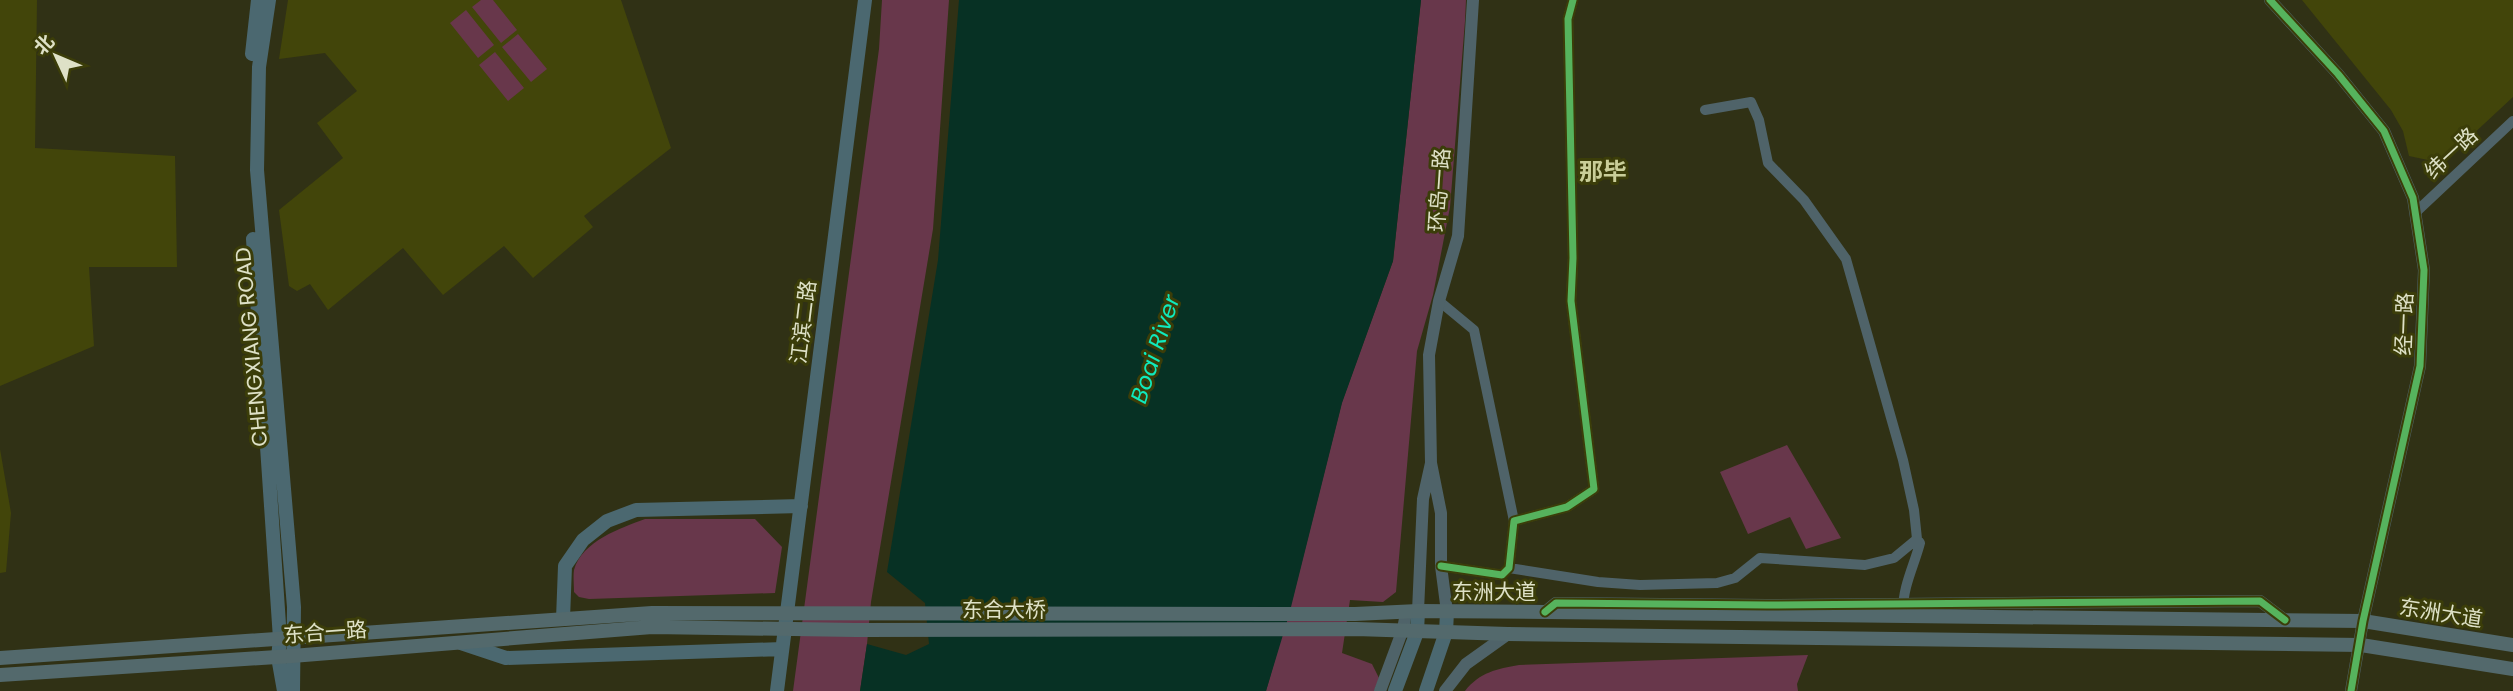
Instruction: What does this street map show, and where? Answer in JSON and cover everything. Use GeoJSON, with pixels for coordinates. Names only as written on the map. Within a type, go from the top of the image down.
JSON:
{"type":"FeatureCollection","features":[{"type":"Feature","properties":{"kind":"main road","name":"CHENGXIANG ROAD"},"geometry":{"type":"LineString","coordinates":[[258,0],[251,67],[249,170],[287,638]]}},
{"type":"Feature","properties":{"kind":"main road","name":"CHENGXIANG ROAD"},"geometry":{"type":"LineString","coordinates":[[270,0],[259,67],[257,170],[294,607],[287,638],[284,691]]}},
{"type":"Feature","properties":{"kind":"main road","name":"江滨二路"},"geometry":{"type":"LineString","coordinates":[[777,691],[865,0]]}},
{"type":"Feature","properties":{"kind":"main road"},"geometry":{"type":"LineString","coordinates":[[563,619],[565,566],[583,540],[607,521],[636,510],[801,506]]}},
{"type":"Feature","properties":{"kind":"main road","name":"东洲大道"},"geometry":{"type":"LineString","coordinates":[[1356,622],[1412,612],[1903,609],[2363,621],[2513,645]]}},
{"type":"Feature","properties":{"kind":"main road","name":"环岛一路"},"geometry":{"type":"LineString","coordinates":[[1395,691],[1410,632],[1412,612]]}},
{"type":"Feature","properties":{"kind":"main road","name":"环岛一路"},"geometry":{"type":"LineString","coordinates":[[1426,691],[1446,632],[1447,612]]}},
{"type":"Feature","properties":{"kind":"main road"},"geometry":{"type":"LineString","coordinates":[[1578,635],[1579,612]]}},
{"type":"Feature","properties":{"kind":"main road","name":"东合一路"},"geometry":{"type":"LineString","coordinates":[[0,658],[563,619],[652,620]]}},
{"type":"Feature","properties":{"kind":"main road","name":"东合一路"},"geometry":{"type":"LineString","coordinates":[[0,675],[461,643],[652,620]]}},
{"type":"Feature","properties":{"kind":"main road","name":"东合大桥"},"geometry":{"type":"LineString","coordinates":[[652,620],[1356,622]]}},
{"type":"Feature","properties":{"kind":"main road","name":"东洲大道"},"geometry":{"type":"LineString","coordinates":[[1356,622],[1410,632],[2361,645],[2513,669]]}},
{"type":"Feature","properties":{"kind":"main road"},"geometry":{"type":"LineString","coordinates":[[461,643],[506,658],[782,649]]}},
{"type":"Feature","properties":{"kind":"main road","name":"CHENGXIANG ROAD"},"geometry":{"type":"LineString","coordinates":[[285,656],[293,691]]}},
{"type":"Feature","properties":{"kind":"street","name":"环岛一路"},"geometry":{"type":"LineString","coordinates":[[1447,612],[1441,566],[1441,513],[1431,463],[1429,355],[1439,300],[1458,236],[1473,0]]}},
{"type":"Feature","properties":{"kind":"street"},"geometry":{"type":"LineString","coordinates":[[1514,521],[1567,507],[1594,489],[1571,301],[1573,258],[1568,19],[1573,0]]}},
{"type":"Feature","properties":{"kind":"street","name":"经一路"},"geometry":{"type":"LineString","coordinates":[[2270,0],[2339,74],[2384,131],[2413,198],[2424,270],[2420,366],[2363,621],[2351,691]]}},
{"type":"Feature","properties":{"kind":"street"},"geometry":{"type":"LineString","coordinates":[[1545,612],[1556,603],[1903,609],[1903,592],[1920,542],[1917,539],[1914,510],[1903,460],[1846,259],[1804,200],[1768,163],[1759,120],[1751,102],[1705,110]]}},
{"type":"Feature","properties":{"kind":"street","name":"纬一路"},"geometry":{"type":"LineString","coordinates":[[2416,212],[2513,121]]}},
{"type":"Feature","properties":{"kind":"street"},"geometry":{"type":"LineString","coordinates":[[1439,300],[1474,330],[1514,521],[1509,568],[1502,575],[1441,566]]}},
{"type":"Feature","properties":{"kind":"street","name":"环岛一路"},"geometry":{"type":"LineString","coordinates":[[1412,612],[1423,499],[1431,463]]}},
{"type":"Feature","properties":{"kind":"street"},"geometry":{"type":"LineString","coordinates":[[1509,568],[1598,582],[1640,585],[1717,583],[1735,578],[1760,558],[1865,565],[1894,558],[1917,539]]}},
{"type":"Feature","properties":{"kind":"street"},"geometry":{"type":"LineString","coordinates":[[1380,691],[1410,632]]}},
{"type":"Feature","properties":{"kind":"street"},"geometry":{"type":"LineString","coordinates":[[1445,691],[1466,664],[1508,634]]}},
{"type":"Feature","properties":{"kind":"shaded area"},"geometry":{"type":"Polygon","coordinates":[[[0,0],[37,0],[35,148],[175,156],[177,267],[89,267],[94,346],[0,386],[0,0]]]}},
{"type":"Feature","properties":{"kind":"shaded area"},"geometry":{"type":"Polygon","coordinates":[[[288,0],[621,0],[671,148],[584,216],[593,227],[533,278],[504,246],[443,295],[403,248],[328,310],[310,284],[297,291],[289,286],[279,210],[343,158],[317,123],[357,91],[325,53],[279,59],[288,0]]]}},
{"type":"Feature","properties":{"kind":"shaded area"},"geometry":{"type":"Polygon","coordinates":[[[481,0],[493,0],[517,30],[501,43],[472,7],[481,0]]]}},
{"type":"Feature","properties":{"kind":"shaded area"},"geometry":{"type":"Polygon","coordinates":[[[882,0],[949,0],[933,229],[871,602],[860,691],[793,691],[879,49],[882,0]]]}},
{"type":"Feature","properties":{"kind":"shaded area"},"geometry":{"type":"Polygon","coordinates":[[[1421,0],[1466,0],[1465,21],[1450,207],[1433,295],[1417,351],[1396,592],[1383,602],[1350,600],[1342,653],[1372,664],[1379,678],[1374,691],[1266,691],[1293,597],[1342,402],[1393,261],[1421,0]]]}},
{"type":"Feature","properties":{"kind":"shaded area"},"geometry":{"type":"Polygon","coordinates":[[[2302,0],[2513,0],[2513,97],[2442,163],[2409,156],[2403,131],[2391,110],[2302,0]]]}},
{"type":"Feature","properties":{"kind":"shaded area"},"geometry":{"type":"Polygon","coordinates":[[[466,10],[494,45],[478,58],[450,23],[466,10]]]}},
{"type":"Feature","properties":{"kind":"shaded area"},"geometry":{"type":"Polygon","coordinates":[[[518,34],[547,69],[531,82],[502,47],[518,34]]]}},
{"type":"Feature","properties":{"kind":"shaded area"},"geometry":{"type":"Polygon","coordinates":[[[495,52],[524,88],[508,101],[479,65],[495,52]]]}},
{"type":"Feature","properties":{"kind":"shaded area"},"geometry":{"type":"Polygon","coordinates":[[[1787,445],[1841,538],[1806,549],[1790,517],[1748,534],[1720,472],[1787,445]]]}},
{"type":"Feature","properties":{"kind":"shaded area"},"geometry":{"type":"Polygon","coordinates":[[[0,449],[11,513],[6,572],[0,573],[0,449]]]}},
{"type":"Feature","properties":{"kind":"shaded area"},"geometry":{"type":"Polygon","coordinates":[[[645,519],[755,519],[782,547],[775,593],[589,599],[579,597],[574,592],[574,570],[585,551],[604,537],[645,519]]]}},
{"type":"Feature","properties":{"kind":"shaded area"},"geometry":{"type":"Polygon","coordinates":[[[1808,655],[1797,684],[1798,691],[1465,691],[1483,675],[1519,665],[1808,655]]]}},
{"type":"Feature","properties":{"kind":"water","name":"Boai River"},"geometry":{"type":"Polygon","coordinates":[[[959,0],[1421,0],[1393,261],[1342,403],[1289,615],[1266,691],[860,691],[867,644],[906,655],[929,644],[925,603],[887,572],[938,260],[959,0]]]}},
{"type":"Feature","properties":{"kind":"cycle path"},"geometry":{"type":"LineString","coordinates":[[1441,566],[1502,575],[1509,568],[1514,521],[1567,507],[1594,489],[1571,301],[1573,258],[1568,19],[1573,0]]}},
{"type":"Feature","properties":{"kind":"cycle path"},"geometry":{"type":"LineString","coordinates":[[2270,0],[2338,74],[2384,131],[2413,198],[2424,270],[2420,366],[2363,621],[2351,691]]}},
{"type":"Feature","properties":{"kind":"cycle path"},"geometry":{"type":"LineString","coordinates":[[1545,612],[1556,603],[1767,605],[2260,601],[2285,620]]}},
{"type":"Feature","properties":{"kind":"district","name":"那毕"},"geometry":{"type":"Point","coordinates":[1603,171]}}]}
